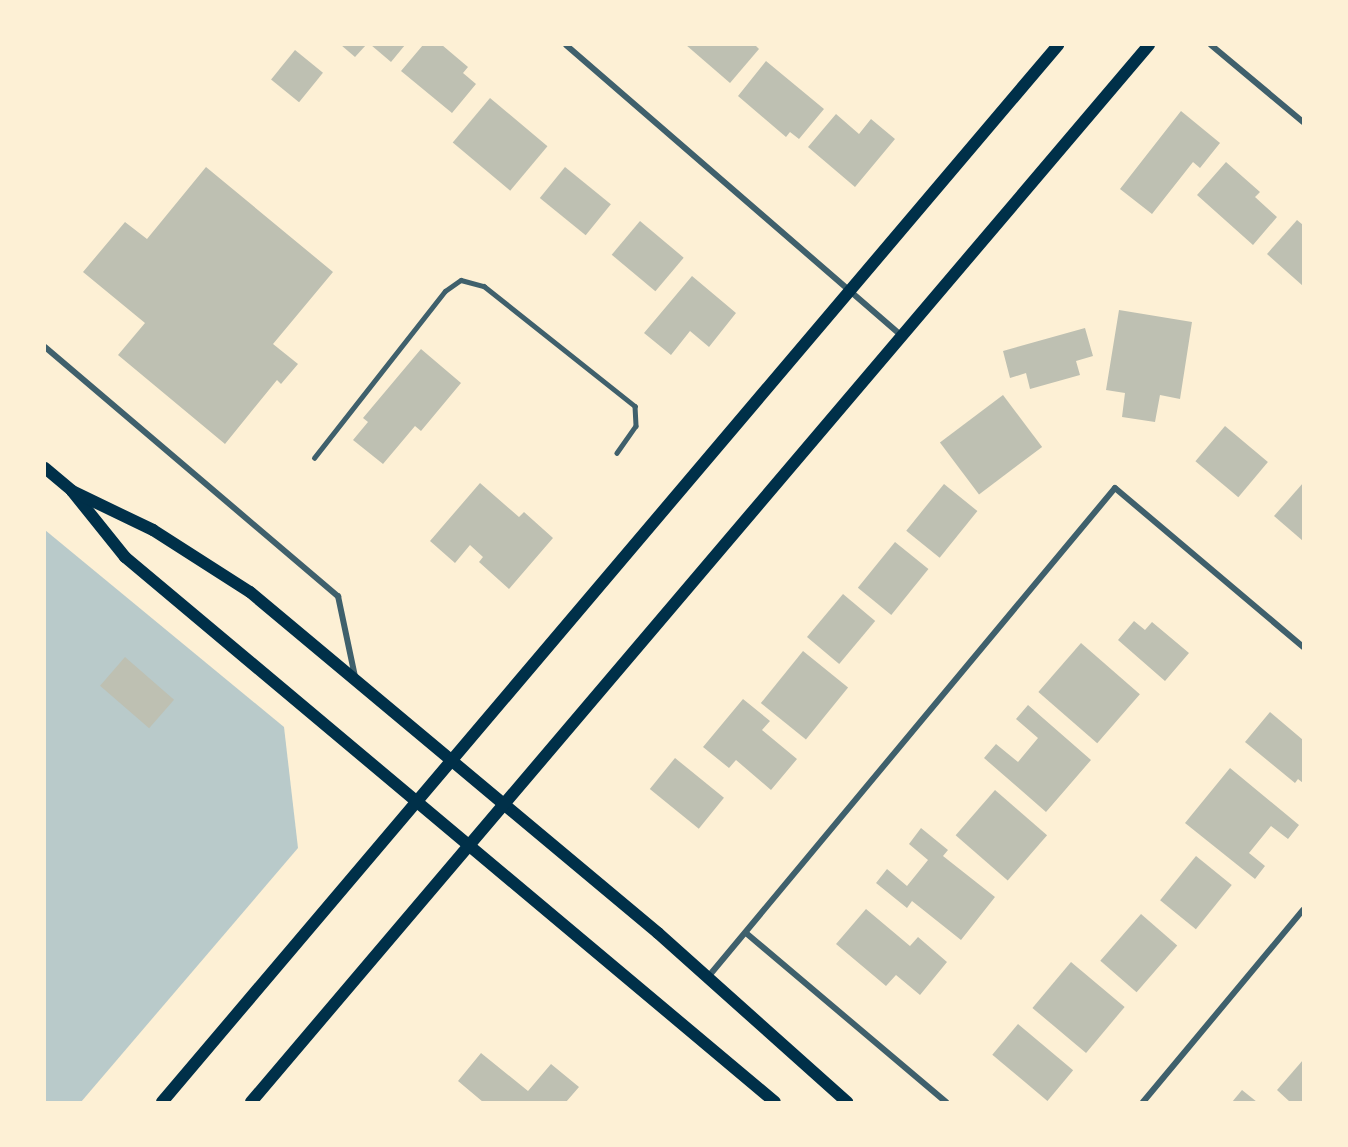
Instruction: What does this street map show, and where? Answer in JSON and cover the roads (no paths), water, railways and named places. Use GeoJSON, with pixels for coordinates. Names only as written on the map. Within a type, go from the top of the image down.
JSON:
{"type":"FeatureCollection","features":[{"type":"Feature","properties":{"kind":"main road"},"geometry":{"type":"LineString","coordinates":[[162,1102],[1058,45]]}},
{"type":"Feature","properties":{"kind":"main road"},"geometry":{"type":"LineString","coordinates":[[251,1102],[1149,45]]}},
{"type":"Feature","properties":{"kind":"main road"},"geometry":{"type":"LineString","coordinates":[[45,468],[72,491],[125,557],[415,803],[775,1102]]}},
{"type":"Feature","properties":{"kind":"main road"},"geometry":{"type":"LineString","coordinates":[[72,491],[153,530],[250,592],[708,977],[847,1102]]}},
{"type":"Feature","properties":{"kind":"street"},"geometry":{"type":"LineString","coordinates":[[566,45],[902,336]]}},
{"type":"Feature","properties":{"kind":"street"},"geometry":{"type":"LineString","coordinates":[[1211,45],[1303,122]]}},
{"type":"Feature","properties":{"kind":"street"},"geometry":{"type":"LineString","coordinates":[[45,348],[338,596],[355,680]]}},
{"type":"Feature","properties":{"kind":"street"},"geometry":{"type":"LineString","coordinates":[[708,977],[1115,488],[1303,647]]}},
{"type":"Feature","properties":{"kind":"street"},"geometry":{"type":"LineString","coordinates":[[1143,1102],[1303,910]]}},
{"type":"Feature","properties":{"kind":"street"},"geometry":{"type":"LineString","coordinates":[[746,933],[946,1102]]}},
{"type":"Feature","properties":{"kind":"lane"},"geometry":{"type":"LineString","coordinates":[[314,458],[445,291],[461,280],[484,286],[635,406],[636,426],[617,453]]}}]}
